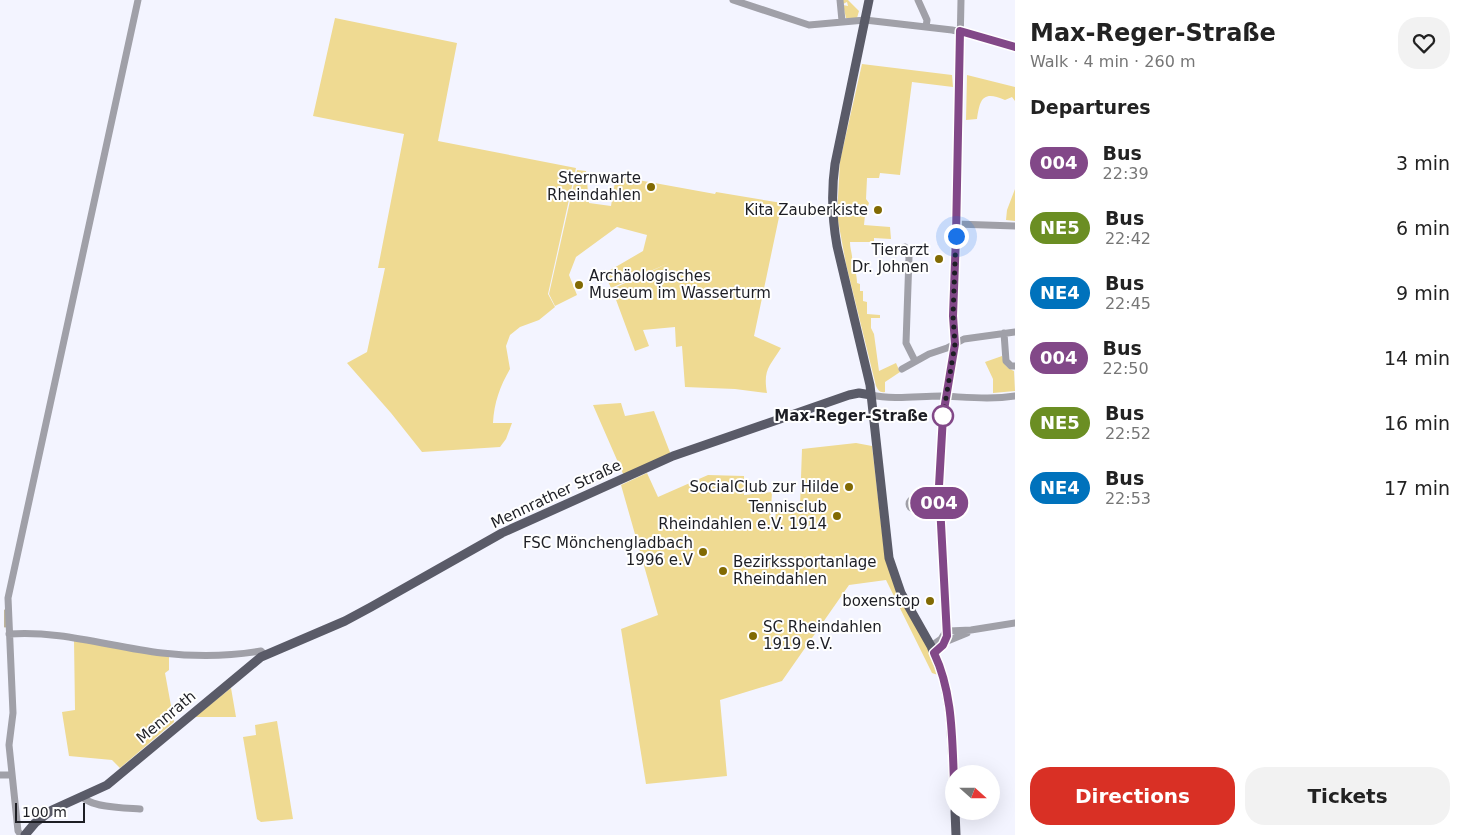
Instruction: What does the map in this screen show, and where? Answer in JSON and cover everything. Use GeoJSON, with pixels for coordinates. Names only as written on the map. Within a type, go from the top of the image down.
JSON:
{"type":"FeatureCollection","features":[{"type":"Feature","properties":{"kind":"main road"},"geometry":{"type":"LineString","coordinates":[[869,0],[836,164],[832,205],[837,246],[872,395],[889,558],[901,593],[932,649],[944,680],[949,701],[953,765]]}},
{"type":"Feature","properties":{"kind":"main road","name":"Mennrather Straße"},"geometry":{"type":"LineString","coordinates":[[265,655],[371,607],[502,533],[673,456],[849,394],[872,395]]}},
{"type":"Feature","properties":{"kind":"main road","name":"Mennrath"},"geometry":{"type":"LineString","coordinates":[[25,835],[35,823],[52,810],[107,785],[241,672],[265,655]]}},
{"type":"Feature","properties":{"kind":"main road"},"geometry":{"type":"LineString","coordinates":[[955,820],[956,835]]}},
{"type":"Feature","properties":{"kind":"street"},"geometry":{"type":"LineString","coordinates":[[21,835],[18,831],[9,745],[13,713],[8,598],[138,0]]}},
{"type":"Feature","properties":{"kind":"street"},"geometry":{"type":"LineString","coordinates":[[733,0],[809,25],[864,20],[960,31],[1015,47]]}},
{"type":"Feature","properties":{"kind":"street"},"geometry":{"type":"LineString","coordinates":[[840,0],[842,22]]}},
{"type":"Feature","properties":{"kind":"street"},"geometry":{"type":"LineString","coordinates":[[918,0],[926,20],[926,27]]}},
{"type":"Feature","properties":{"kind":"street"},"geometry":{"type":"LineString","coordinates":[[945,642],[947,628],[939,504],[943,416],[955,344],[953,316],[961,0]]}},
{"type":"Feature","properties":{"kind":"street"},"geometry":{"type":"LineString","coordinates":[[956,224],[1015,226]]}},
{"type":"Feature","properties":{"kind":"street"},"geometry":{"type":"LineString","coordinates":[[905,247],[909,257],[906,343],[915,362]]}},
{"type":"Feature","properties":{"kind":"street"},"geometry":{"type":"LineString","coordinates":[[902,370],[964,339],[1015,332]]}},
{"type":"Feature","properties":{"kind":"street"},"geometry":{"type":"LineString","coordinates":[[1004,333],[1006,360],[1012,366],[1015,366]]}},
{"type":"Feature","properties":{"kind":"street"},"geometry":{"type":"LineString","coordinates":[[872,395],[885,398],[946,396],[1001,398],[1015,396]]}},
{"type":"Feature","properties":{"kind":"street"},"geometry":{"type":"LineString","coordinates":[[919,504],[939,504]]}},
{"type":"Feature","properties":{"kind":"street"},"geometry":{"type":"LineString","coordinates":[[947,628],[949,631],[971,630],[1015,623]]}},
{"type":"Feature","properties":{"kind":"street"},"geometry":{"type":"LineString","coordinates":[[932,649],[941,639],[947,628]]}},
{"type":"Feature","properties":{"kind":"street"},"geometry":{"type":"LineString","coordinates":[[932,649],[971,630]]}},
{"type":"Feature","properties":{"kind":"street"},"geometry":{"type":"LineString","coordinates":[[9,634],[58,636],[161,653],[192,656],[218,657],[261,651],[265,655]]}},
{"type":"Feature","properties":{"kind":"street"},"geometry":{"type":"LineString","coordinates":[[0,775],[11,775]]}},
{"type":"Feature","properties":{"kind":"street"},"geometry":{"type":"LineString","coordinates":[[82,796],[84,800],[96,804],[140,809]]}},
{"type":"Feature","properties":{"kind":"shaded area"},"geometry":{"type":"Polygon","coordinates":[[[843,0],[848,0],[859,11],[857,18],[846,18],[843,5],[848,6],[847,2],[843,4],[843,0]]]}},
{"type":"Feature","properties":{"kind":"shaded area"},"geometry":{"type":"Polygon","coordinates":[[[335,18],[457,43],[438,141],[576,168],[548,294],[555,307],[539,320],[520,327],[510,335],[506,346],[510,369],[498,395],[493,423],[512,423],[506,439],[500,447],[422,452],[347,363],[367,352],[385,268],[378,268],[404,134],[313,116],[335,18]]]}},
{"type":"Feature","properties":{"kind":"shaded area"},"geometry":{"type":"Polygon","coordinates":[[[862,64],[952,75],[953,87],[912,82],[900,175],[880,173],[879,178],[867,178],[866,199],[869,203],[864,225],[890,227],[891,239],[874,238],[874,242],[850,242],[857,283],[860,284],[860,291],[863,291],[863,301],[867,302],[867,314],[880,315],[880,318],[871,318],[879,371],[896,363],[900,372],[885,382],[885,392],[879,391],[876,386],[846,264],[837,215],[840,161],[862,64]]]}},
{"type":"Feature","properties":{"kind":"shaded area"},"geometry":{"type":"Polygon","coordinates":[[[967,75],[1015,87],[1015,101],[1012,97],[1005,100],[991,96],[987,97],[981,102],[977,119],[966,120],[967,75]]]}},
{"type":"Feature","properties":{"kind":"shaded area"},"geometry":{"type":"Polygon","coordinates":[[[577,170],[586,171],[589,203],[611,206],[616,176],[715,194],[716,192],[782,203],[754,336],[781,348],[768,369],[766,379],[767,393],[735,389],[685,387],[682,346],[676,347],[675,327],[643,330],[649,346],[635,351],[612,289],[669,263],[611,288],[607,279],[607,272],[643,251],[647,235],[617,227],[576,257],[569,275],[577,295],[555,306],[549,294],[577,170]]]}},
{"type":"Feature","properties":{"kind":"shaded area"},"geometry":{"type":"Polygon","coordinates":[[[1015,189],[1015,221],[1006,220],[1007,210],[1015,189]]]}},
{"type":"Feature","properties":{"kind":"shaded area"},"geometry":{"type":"Polygon","coordinates":[[[1002,356],[1009,369],[1014,371],[1015,391],[993,393],[993,379],[985,362],[1002,356]]]}},
{"type":"Feature","properties":{"kind":"shaded area"},"geometry":{"type":"Polygon","coordinates":[[[621,403],[625,416],[654,411],[671,455],[624,476],[593,405],[621,403]]]}},
{"type":"Feature","properties":{"kind":"shaded area"},"geometry":{"type":"Polygon","coordinates":[[[856,443],[872,446],[885,558],[926,644],[938,675],[932,673],[886,580],[849,585],[782,681],[720,700],[727,776],[646,784],[621,629],[658,615],[621,485],[647,473],[658,497],[708,475],[744,476],[744,495],[772,492],[770,527],[775,527],[776,507],[800,506],[802,449],[856,443]]]}},
{"type":"Feature","properties":{"kind":"shaded area"},"geometry":{"type":"Polygon","coordinates":[[[74,640],[169,656],[169,670],[165,673],[174,722],[120,768],[112,760],[69,756],[62,712],[75,710],[74,640]]]}},
{"type":"Feature","properties":{"kind":"shaded area"},"geometry":{"type":"Polygon","coordinates":[[[231,688],[236,717],[195,717],[231,688]]]}},
{"type":"Feature","properties":{"kind":"shaded area"},"geometry":{"type":"Polygon","coordinates":[[[277,721],[293,819],[261,822],[257,819],[243,737],[256,735],[255,725],[277,721]]]}},
{"type":"Feature","properties":{"kind":"waterway"},"geometry":{"type":"LineString","coordinates":[[5,610],[5,627]]}},
{"type":"Feature","properties":{"kind":"bus line","name":"004"},"geometry":{"type":"LineString","coordinates":[[953,765],[949,701],[934,653],[943,645],[947,636],[939,486],[943,416],[955,344],[953,316],[960,31],[1015,47]]}},
{"type":"Feature","properties":{"kind":"place","name":"Sternwarte Rheindahlen"},"geometry":{"type":"Point","coordinates":[651,187]}},
{"type":"Feature","properties":{"kind":"place","name":"Kita Zauberkiste"},"geometry":{"type":"Point","coordinates":[878,210]}},
{"type":"Feature","properties":{"kind":"place","name":"Tierarzt Dr. Johnen"},"geometry":{"type":"Point","coordinates":[939,259]}},
{"type":"Feature","properties":{"kind":"place","name":"Archäologisches Museum im Wasserturm"},"geometry":{"type":"Point","coordinates":[579,285]}},
{"type":"Feature","properties":{"kind":"place","name":"Max-Reger-Straße"},"geometry":{"type":"Point","coordinates":[943,416]}},
{"type":"Feature","properties":{"kind":"place","name":"SocialClub zur Hilde"},"geometry":{"type":"Point","coordinates":[849,487]}},
{"type":"Feature","properties":{"kind":"place","name":"Tennisclub Rheindahlen e.V. 1914"},"geometry":{"type":"Point","coordinates":[837,516]}},
{"type":"Feature","properties":{"kind":"place","name":"FSC Mönchengladbach 1996 e.V"},"geometry":{"type":"Point","coordinates":[703,552]}},
{"type":"Feature","properties":{"kind":"place","name":"Bezirkssportanlage Rheindahlen"},"geometry":{"type":"Point","coordinates":[723,571]}},
{"type":"Feature","properties":{"kind":"place","name":"boxenstop"},"geometry":{"type":"Point","coordinates":[930,601]}},
{"type":"Feature","properties":{"kind":"place","name":"SC Rheindahlen 1919 e.V."},"geometry":{"type":"Point","coordinates":[753,636]}},
{"type":"Feature","properties":{"kind":"route"},"geometry":{"type":"LineString","coordinates":[[943,416],[955,344],[953,316],[956,236]]}}]}
